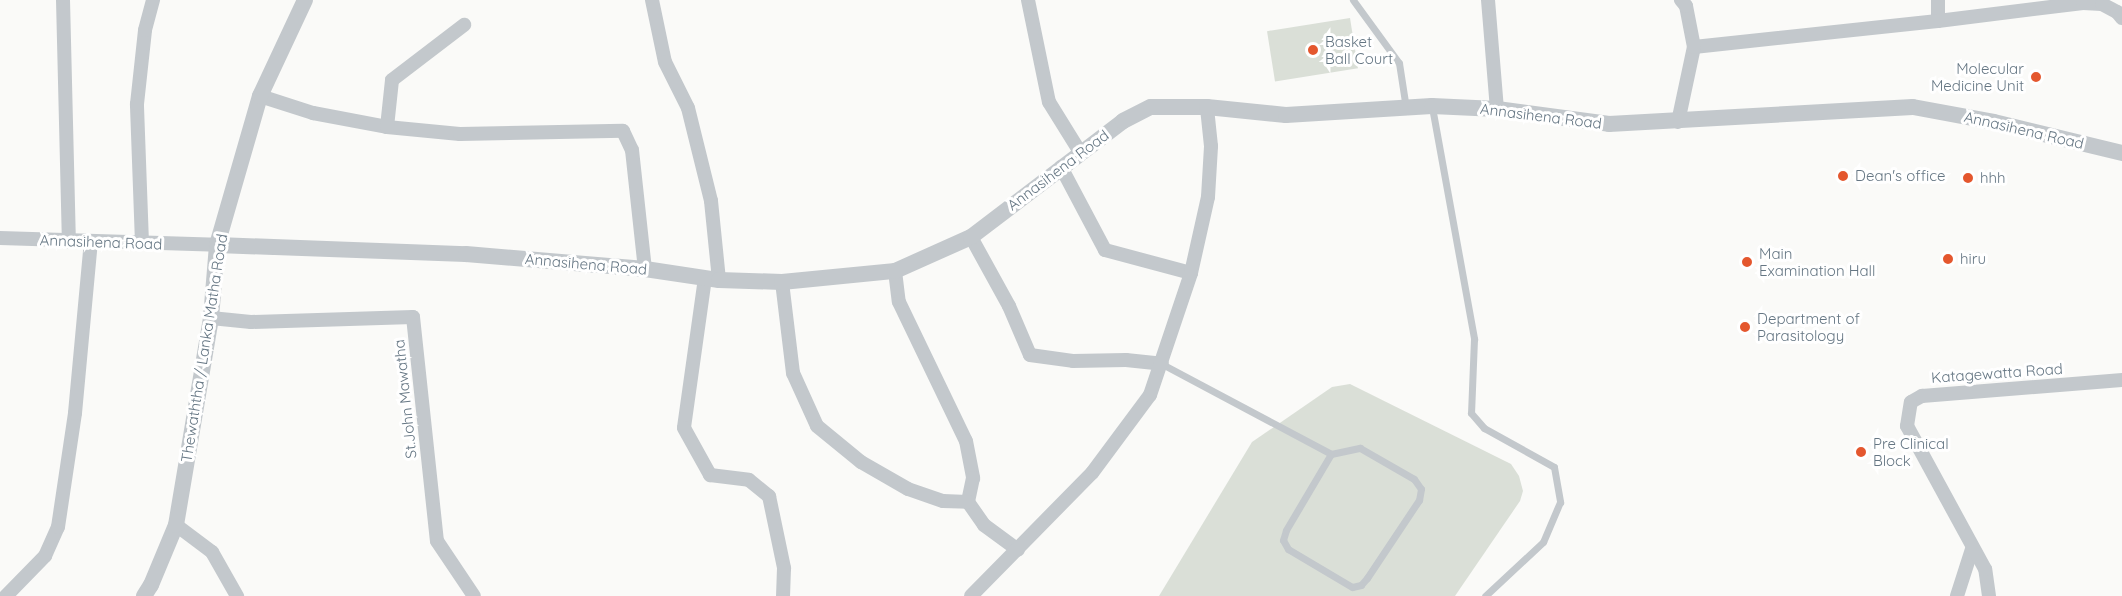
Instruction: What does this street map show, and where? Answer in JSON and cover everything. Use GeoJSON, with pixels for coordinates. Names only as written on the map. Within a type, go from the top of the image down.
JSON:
{"type":"FeatureCollection","features":[{"type":"Feature","properties":{"kind":"street"},"geometry":{"type":"LineString","coordinates":[[63,0],[69,242]]}},
{"type":"Feature","properties":{"kind":"street"},"geometry":{"type":"LineString","coordinates":[[142,243],[137,104],[145,30],[153,0]]}},
{"type":"Feature","properties":{"kind":"street","name":"Thewaththa / Lanka Matha Road"},"geometry":{"type":"LineString","coordinates":[[144,596],[151,585],[176,525],[210,318],[217,245],[260,96],[305,0]]}},
{"type":"Feature","properties":{"kind":"street"},"geometry":{"type":"LineString","coordinates":[[652,0],[664,62],[688,108],[708,191],[712,279],[703,308],[684,428],[710,475],[749,480],[769,496],[784,568],[783,596]]}},
{"type":"Feature","properties":{"kind":"street"},"geometry":{"type":"LineString","coordinates":[[1028,0],[1049,102],[1080,152]]}},
{"type":"Feature","properties":{"kind":"street"},"geometry":{"type":"LineString","coordinates":[[1488,0],[1497,110]]}},
{"type":"Feature","properties":{"kind":"street"},"geometry":{"type":"LineString","coordinates":[[1678,122],[1694,47],[1686,6],[1681,0]]}},
{"type":"Feature","properties":{"kind":"street"},"geometry":{"type":"LineString","coordinates":[[1938,0],[1938,21]]}},
{"type":"Feature","properties":{"kind":"street"},"geometry":{"type":"LineString","coordinates":[[1694,47],[2083,3],[2102,4],[2122,18]]}},
{"type":"Feature","properties":{"kind":"street"},"geometry":{"type":"LineString","coordinates":[[387,127],[392,80],[464,25]]}},
{"type":"Feature","properties":{"kind":"street"},"geometry":{"type":"LineString","coordinates":[[260,96],[313,113],[387,127],[460,134],[623,131],[632,150],[645,269]]}},
{"type":"Feature","properties":{"kind":"street","name":"Annasihena Road"},"geometry":{"type":"LineString","coordinates":[[0,238],[466,254],[645,269],[712,279],[782,282],[895,271],[971,237],[1060,166],[1123,121],[1151,107],[1207,107],[1286,115],[1432,106],[1497,110],[1609,124],[1678,122],[1913,107],[1994,122],[2122,153]]}},
{"type":"Feature","properties":{"kind":"street"},"geometry":{"type":"LineString","coordinates":[[971,596],[1092,473],[1150,395],[1191,273],[1208,196],[1211,146],[1207,107]]}},
{"type":"Feature","properties":{"kind":"street"},"geometry":{"type":"LineString","coordinates":[[1060,166],[1105,250],[1191,273]]}},
{"type":"Feature","properties":{"kind":"street"},"geometry":{"type":"LineString","coordinates":[[971,237],[1009,306],[1030,355],[1073,361],[1126,360],[1162,364]]}},
{"type":"Feature","properties":{"kind":"street"},"geometry":{"type":"LineString","coordinates":[[6,596],[45,556],[58,527],[75,413],[91,242]]}},
{"type":"Feature","properties":{"kind":"street"},"geometry":{"type":"LineString","coordinates":[[895,271],[899,302],[966,441],[973,478],[968,502],[984,525],[1018,550]]}},
{"type":"Feature","properties":{"kind":"street"},"geometry":{"type":"LineString","coordinates":[[782,282],[793,374],[817,426],[861,462],[908,489],[943,501],[968,502]]}},
{"type":"Feature","properties":{"kind":"street","name":"St.John Mawatha"},"geometry":{"type":"LineString","coordinates":[[210,318],[251,322],[413,317],[437,541],[474,596]]}},
{"type":"Feature","properties":{"kind":"street","name":"Katagewatta Road"},"geometry":{"type":"LineString","coordinates":[[1989,596],[1985,569],[1972,549],[1907,426],[1911,402],[1922,396],[2122,380]]}},
{"type":"Feature","properties":{"kind":"street"},"geometry":{"type":"LineString","coordinates":[[176,525],[212,552],[237,596]]}},
{"type":"Feature","properties":{"kind":"street"},"geometry":{"type":"LineString","coordinates":[[1957,596],[1972,549]]}},
{"type":"Feature","properties":{"kind":"lane"},"geometry":{"type":"LineString","coordinates":[[1353,0],[1399,63],[1406,108]]}},
{"type":"Feature","properties":{"kind":"lane"},"geometry":{"type":"LineString","coordinates":[[1432,106],[1474,339],[1471,413],[1484,428],[1554,466],[1560,502],[1543,542],[1485,596]]}},
{"type":"Feature","properties":{"kind":"lane"},"geometry":{"type":"LineString","coordinates":[[1162,364],[1331,454],[1360,448],[1414,479],[1421,489],[1419,500],[1367,578],[1360,585],[1352,587],[1288,549],[1283,540],[1286,530],[1331,454]]}},
{"type":"Feature","properties":{"kind":"shaded area","name":"Basket Ball Court"},"geometry":{"type":"Polygon","coordinates":[[[1350,18],[1358,68],[1275,82],[1267,31],[1350,18]]]}},
{"type":"Feature","properties":{"kind":"shaded area"},"geometry":{"type":"Polygon","coordinates":[[[1350,384],[1511,464],[1519,476],[1523,491],[1520,501],[1455,596],[1159,596],[1252,442],[1332,387],[1350,384]]]}},
{"type":"Feature","properties":{"kind":"place","name":"Basket Ball Court"},"geometry":{"type":"Point","coordinates":[1313,50]}},
{"type":"Feature","properties":{"kind":"place","name":"Molecular Medicine Unit"},"geometry":{"type":"Point","coordinates":[2036,77]}},
{"type":"Feature","properties":{"kind":"place","name":"Dean's office"},"geometry":{"type":"Point","coordinates":[1843,176]}},
{"type":"Feature","properties":{"kind":"place","name":"hhh"},"geometry":{"type":"Point","coordinates":[1968,178]}},
{"type":"Feature","properties":{"kind":"place","name":"hiru"},"geometry":{"type":"Point","coordinates":[1948,259]}},
{"type":"Feature","properties":{"kind":"place","name":"Main Examination Hall"},"geometry":{"type":"Point","coordinates":[1747,262]}},
{"type":"Feature","properties":{"kind":"place","name":"Department of Parasitology"},"geometry":{"type":"Point","coordinates":[1745,327]}},
{"type":"Feature","properties":{"kind":"place","name":"Pre Clinical Block"},"geometry":{"type":"Point","coordinates":[1861,452]}}]}
